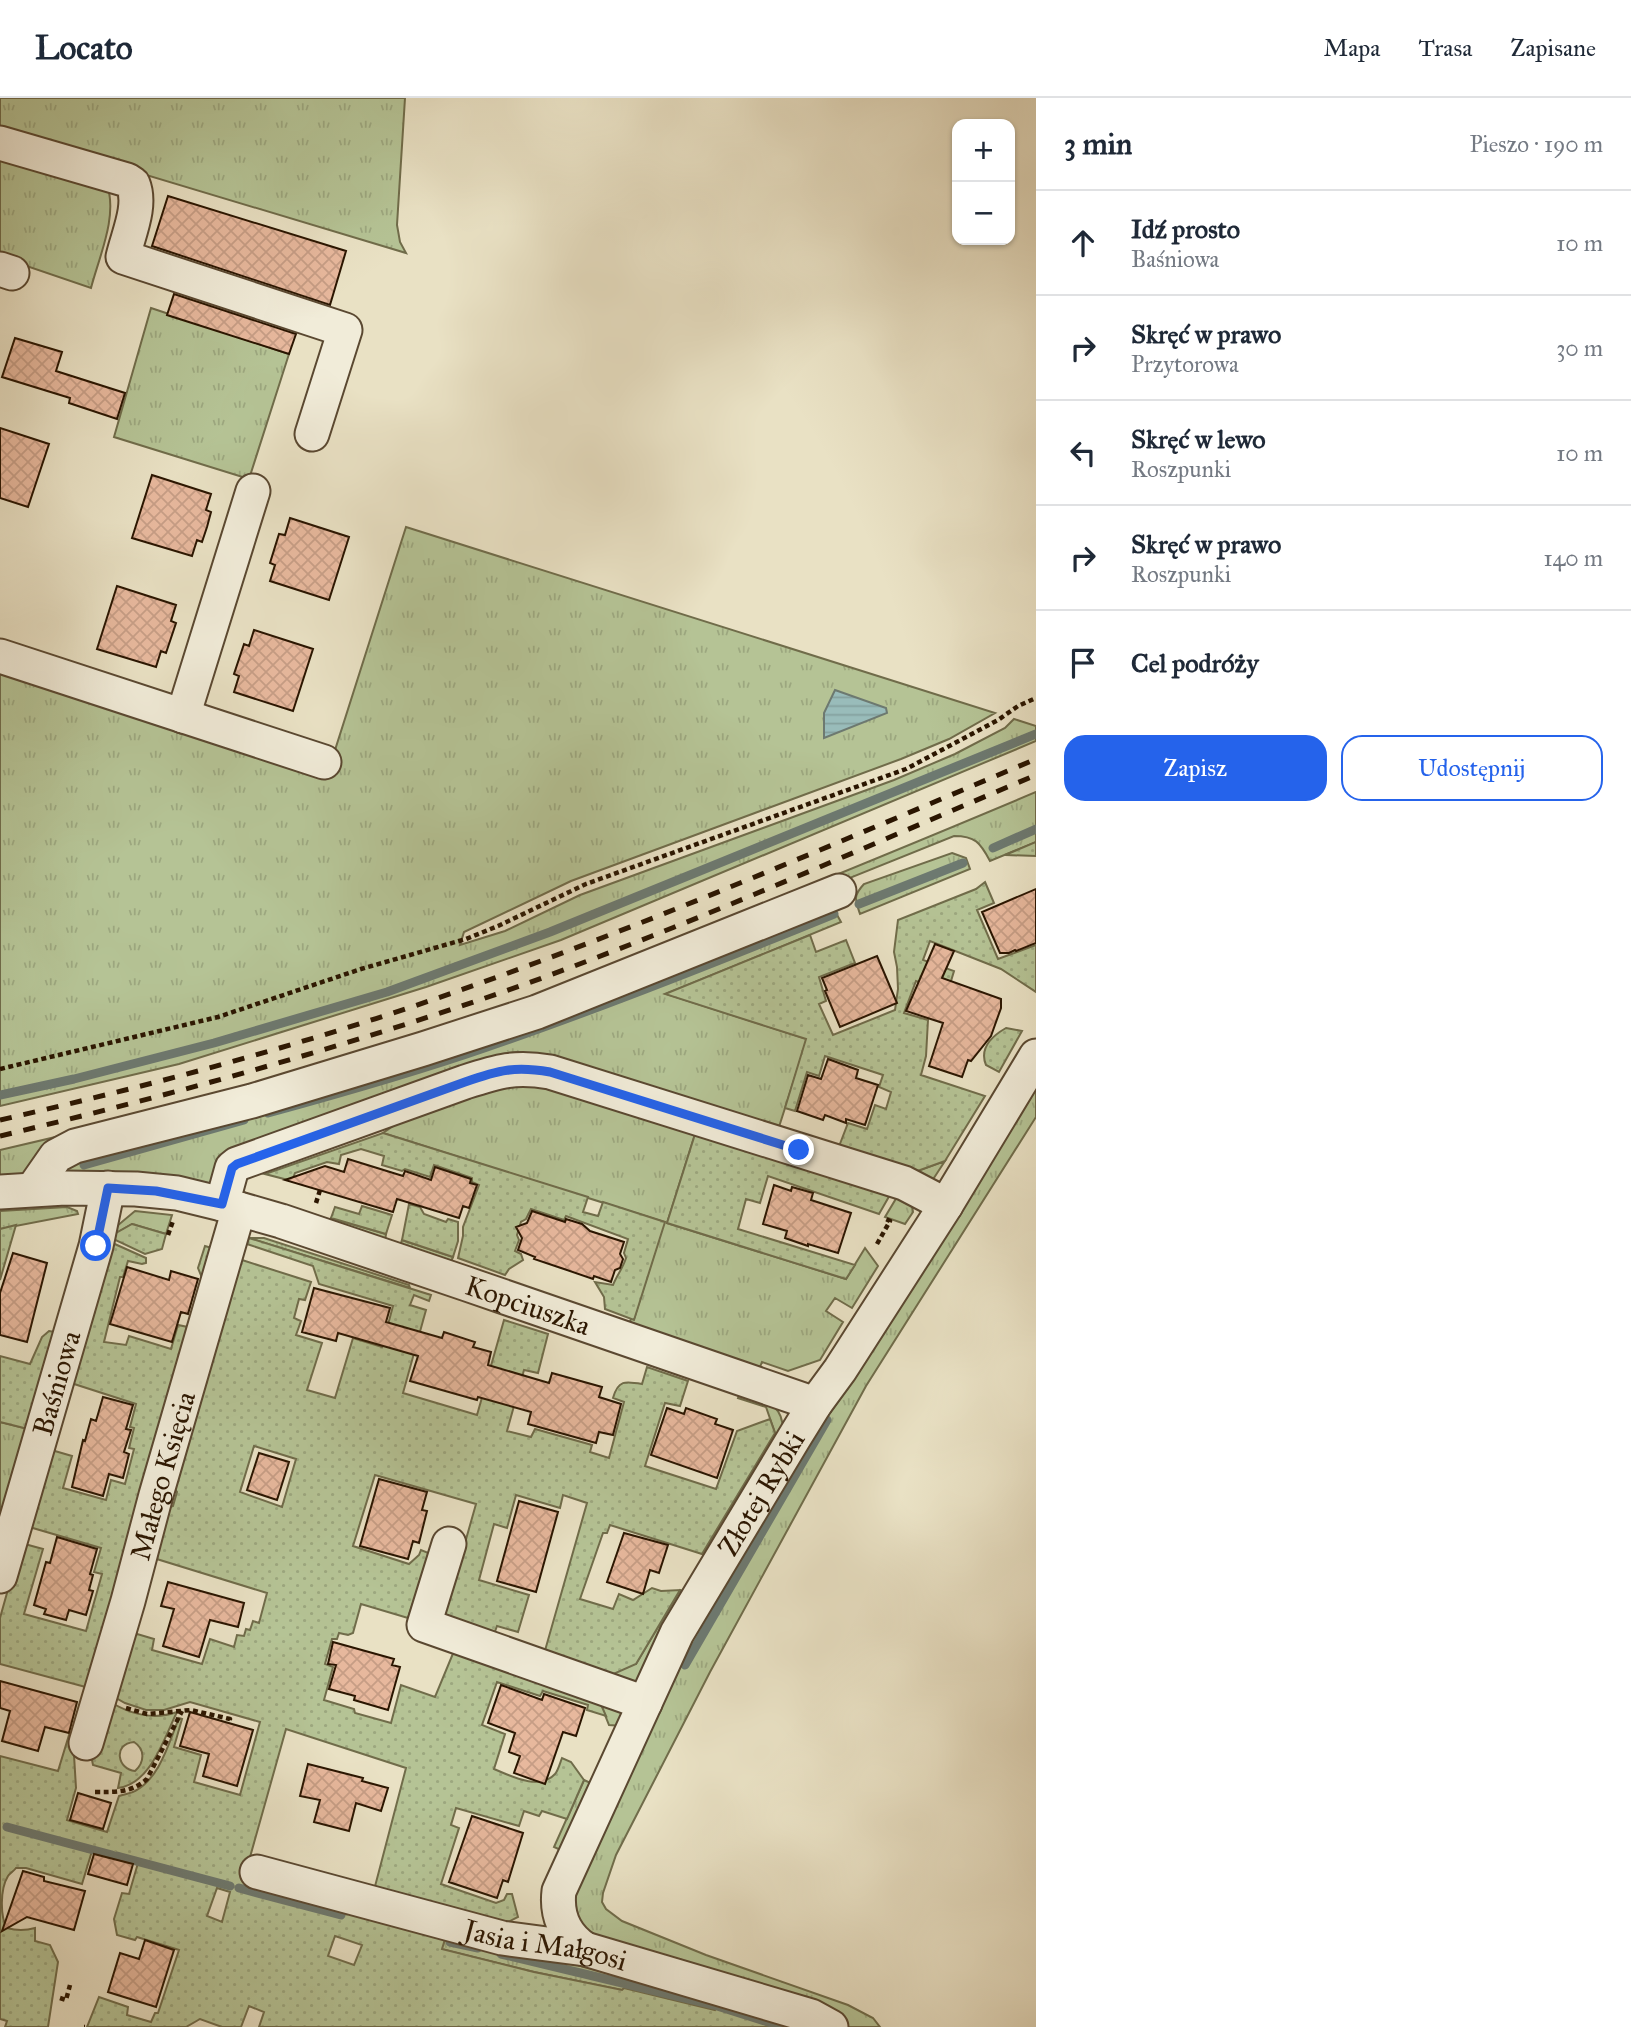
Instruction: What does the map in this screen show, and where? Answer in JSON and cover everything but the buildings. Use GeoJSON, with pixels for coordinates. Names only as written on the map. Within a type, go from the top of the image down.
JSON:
{"type":"FeatureCollection","features":[{"type":"Feature","properties":{"kind":"street"},"geometry":{"type":"LineString","coordinates":[[0,143],[127,180],[132,184],[136,199],[134,215],[122,257],[345,330],[312,433]]}},
{"type":"Feature","properties":{"kind":"street"},"geometry":{"type":"LineString","coordinates":[[183,716],[253,491]]}},
{"type":"Feature","properties":{"kind":"street"},"geometry":{"type":"LineString","coordinates":[[0,656],[324,762]]}},
{"type":"Feature","properties":{"kind":"street"},"geometry":{"type":"LineString","coordinates":[[33,1189],[55,1156],[75,1146],[252,1101],[537,1012],[839,891]]}},
{"type":"Feature","properties":{"kind":"street","name":"Złotej Rybki"},"geometry":{"type":"LineString","coordinates":[[585,1949],[577,1944],[564,1928],[558,1909],[559,1891],[677,1633],[815,1404],[840,1370],[946,1205],[1036,1056]]}},
{"type":"Feature","properties":{"kind":"street","name":"Małego Księcia"},"geometry":{"type":"LineString","coordinates":[[86,1743],[156,1495],[231,1206],[232,1168],[237,1164],[465,1082],[515,1068],[550,1072],[827,1158],[915,1187],[946,1205]]}},
{"type":"Feature","properties":{"kind":"street","name":"Kopciuszka"},"geometry":{"type":"LineString","coordinates":[[0,1192],[108,1188],[156,1191],[231,1206],[815,1404]]}},
{"type":"Feature","properties":{"kind":"street","name":"Baśniowa"},"geometry":{"type":"LineString","coordinates":[[0,1576],[96,1246],[108,1188]]}},
{"type":"Feature","properties":{"kind":"street"},"geometry":{"type":"LineString","coordinates":[[449,1544],[424,1625],[645,1703]]}},
{"type":"Feature","properties":{"kind":"street","name":"Jasia i Małgosi"},"geometry":{"type":"LineString","coordinates":[[257,1872],[502,1938],[585,1949],[811,2016],[831,2027]]}},
{"type":"Feature","properties":{"kind":"path"},"geometry":{"type":"LineString","coordinates":[[0,1069],[218,1017],[361,969],[466,939],[586,884],[906,769],[1036,698]]}},
{"type":"Feature","properties":{"kind":"path"},"geometry":{"type":"LineString","coordinates":[[877,1244],[890,1221],[884,1218]]}},
{"type":"Feature","properties":{"kind":"path"},"geometry":{"type":"LineString","coordinates":[[118,1703],[147,1714],[202,1711],[230,1719],[229,1723]]}},
{"type":"Feature","properties":{"kind":"path"},"geometry":{"type":"LineString","coordinates":[[95,1793],[122,1793],[139,1786],[147,1779],[183,1710]]}},
{"type":"Feature","properties":{"kind":"path"},"geometry":{"type":"LineString","coordinates":[[60,1998],[66,2000],[70,1985]]}},
{"type":"Feature","properties":{"kind":"green space"},"geometry":{"type":"Polygon","coordinates":[[[0,98],[405,98],[397,225],[400,242],[406,253],[0,131],[0,98]]]}},
{"type":"Feature","properties":{"kind":"green space"},"geometry":{"type":"Polygon","coordinates":[[[0,150],[107,185],[110,197],[109,223],[91,288],[0,257],[0,150]]]}},
{"type":"Feature","properties":{"kind":"green space"},"geometry":{"type":"Polygon","coordinates":[[[151,308],[289,354],[249,479],[114,437],[151,308]]]}},
{"type":"Feature","properties":{"kind":"green space"},"geometry":{"type":"Polygon","coordinates":[[[406,527],[995,713],[949,739],[901,759],[571,881],[464,932],[460,945],[505,931],[580,895],[894,780],[955,754],[1005,728],[1014,719],[1036,726],[1036,741],[561,940],[426,987],[179,1064],[0,1106],[0,669],[335,750],[406,527]]]}},
{"type":"Feature","properties":{"kind":"green space"},"geometry":{"type":"Polygon","coordinates":[[[1036,792],[1036,842],[990,861],[976,841],[954,836],[519,1011],[30,1175],[0,1178],[0,1150],[243,1089],[483,1014],[768,902],[1036,792]]]}},
{"type":"Feature","properties":{"kind":"green space"},"geometry":{"type":"Polygon","coordinates":[[[1036,842],[1036,856],[1005,855],[1036,842]]]}},
{"type":"Feature","properties":{"kind":"green space"},"geometry":{"type":"Polygon","coordinates":[[[952,853],[966,858],[970,869],[860,914],[856,898],[864,884],[952,853]]]}},
{"type":"Feature","properties":{"kind":"green space"},"geometry":{"type":"Polygon","coordinates":[[[985,882],[994,903],[977,910],[998,959],[1036,945],[1036,992],[1001,969],[930,941],[923,960],[954,971],[948,991],[916,981],[904,1013],[928,1020],[926,1056],[921,1075],[985,1096],[945,1161],[912,1173],[838,1149],[848,1123],[867,1129],[875,1105],[886,1109],[891,1092],[879,1087],[883,1075],[825,1056],[819,1076],[807,1072],[795,1111],[785,1108],[806,1039],[665,994],[810,935],[816,952],[846,940],[855,963],[819,977],[826,1001],[819,1004],[833,1035],[895,1010],[898,989],[894,952],[898,920],[976,889],[985,882]]]}},
{"type":"Feature","properties":{"kind":"green space"},"geometry":{"type":"Polygon","coordinates":[[[823,905],[836,913],[841,922],[666,994],[807,1039],[778,1130],[537,1055],[518,1052],[508,1053],[420,1089],[212,1185],[54,1174],[62,1161],[823,905]]]}},
{"type":"Feature","properties":{"kind":"green space"},"geometry":{"type":"Polygon","coordinates":[[[1006,1028],[1022,1031],[999,1072],[986,1065],[984,1053],[988,1043],[1006,1028]]]}},
{"type":"Feature","properties":{"kind":"green space"},"geometry":{"type":"Polygon","coordinates":[[[552,1083],[696,1131],[667,1223],[846,1279],[865,1248],[878,1266],[852,1308],[835,1298],[826,1311],[843,1322],[820,1360],[788,1371],[762,1362],[758,1372],[628,1327],[631,1319],[634,1319],[664,1222],[383,1133],[415,1111],[491,1089],[552,1083]]]}},
{"type":"Feature","properties":{"kind":"green space"},"geometry":{"type":"Polygon","coordinates":[[[1036,1089],[1036,1117],[866,1386],[710,1672],[616,1855],[603,1893],[602,1902],[606,1909],[622,1921],[706,1955],[848,2005],[873,2018],[880,2027],[843,2027],[595,1942],[572,1912],[574,1881],[685,1640],[825,1416],[855,1378],[1036,1089]]]}},
{"type":"Feature","properties":{"kind":"green space"},"geometry":{"type":"Polygon","coordinates":[[[696,1131],[891,1193],[879,1214],[768,1176],[760,1203],[746,1199],[738,1229],[855,1265],[846,1279],[667,1223],[696,1131]]]}},
{"type":"Feature","properties":{"kind":"green space"},"geometry":{"type":"Polygon","coordinates":[[[383,1133],[588,1197],[583,1212],[598,1216],[603,1202],[665,1222],[634,1320],[605,1309],[604,1297],[595,1282],[613,1285],[626,1258],[624,1253],[628,1239],[566,1216],[564,1220],[531,1209],[526,1219],[521,1222],[517,1235],[519,1240],[515,1251],[521,1254],[523,1260],[505,1275],[458,1258],[463,1227],[479,1185],[472,1182],[472,1178],[434,1165],[430,1177],[405,1169],[402,1171],[382,1165],[384,1156],[361,1149],[341,1155],[339,1164],[327,1162],[295,1173],[292,1181],[265,1174],[383,1133]]]}},
{"type":"Feature","properties":{"kind":"green space"},"geometry":{"type":"Polygon","coordinates":[[[945,1161],[930,1184],[912,1173],[945,1161]]]}},
{"type":"Feature","properties":{"kind":"green space"},"geometry":{"type":"Polygon","coordinates":[[[900,1192],[912,1205],[913,1212],[905,1224],[885,1217],[900,1192]]]}},
{"type":"Feature","properties":{"kind":"green space"},"geometry":{"type":"Polygon","coordinates":[[[409,1204],[420,1207],[424,1214],[446,1222],[448,1219],[458,1222],[458,1241],[453,1257],[402,1240],[409,1204]]]}},
{"type":"Feature","properties":{"kind":"green space"},"geometry":{"type":"Polygon","coordinates":[[[362,1206],[392,1215],[386,1234],[331,1218],[335,1207],[359,1214],[362,1206]]]}},
{"type":"Feature","properties":{"kind":"green space"},"geometry":{"type":"Polygon","coordinates":[[[67,1207],[78,1214],[0,1229],[0,1211],[67,1207]]]}},
{"type":"Feature","properties":{"kind":"green space"},"geometry":{"type":"Polygon","coordinates":[[[135,1211],[172,1215],[166,1234],[132,1224],[109,1237],[111,1231],[135,1211]]]}},
{"type":"Feature","properties":{"kind":"green space"},"geometry":{"type":"Polygon","coordinates":[[[331,1218],[386,1234],[385,1241],[326,1225],[331,1218]]]}},
{"type":"Feature","properties":{"kind":"green space"},"geometry":{"type":"Polygon","coordinates":[[[132,1224],[166,1234],[162,1249],[145,1254],[109,1237],[132,1224]]]}},
{"type":"Feature","properties":{"kind":"green space"},"geometry":{"type":"Polygon","coordinates":[[[16,1225],[0,1280],[0,1229],[16,1225]]]}},
{"type":"Feature","properties":{"kind":"green space"},"geometry":{"type":"Polygon","coordinates":[[[249,1238],[264,1238],[409,1285],[410,1288],[249,1238]]]}},
{"type":"Feature","properties":{"kind":"green space"},"geometry":{"type":"Polygon","coordinates":[[[249,1238],[431,1295],[429,1301],[414,1295],[410,1305],[426,1310],[403,1393],[477,1415],[504,1320],[548,1334],[538,1373],[524,1370],[507,1431],[531,1437],[535,1429],[592,1445],[590,1452],[609,1458],[624,1402],[613,1398],[615,1392],[623,1383],[642,1384],[647,1367],[688,1381],[680,1406],[665,1403],[645,1466],[716,1489],[737,1431],[770,1419],[775,1433],[702,1554],[610,1525],[607,1533],[603,1533],[580,1599],[613,1609],[619,1594],[633,1600],[652,1588],[661,1591],[680,1590],[636,1664],[609,1676],[544,1654],[587,1503],[563,1495],[560,1508],[516,1495],[507,1528],[494,1524],[479,1580],[529,1595],[518,1632],[497,1626],[493,1637],[444,1617],[476,1504],[375,1475],[353,1546],[409,1564],[421,1550],[431,1554],[418,1601],[414,1600],[408,1618],[361,1604],[353,1633],[339,1633],[337,1639],[332,1639],[325,1664],[333,1667],[324,1700],[354,1709],[355,1713],[391,1723],[401,1685],[435,1697],[454,1651],[599,1700],[606,1716],[587,1710],[588,1705],[543,1691],[540,1696],[497,1682],[482,1725],[505,1734],[494,1769],[525,1780],[541,1781],[555,1774],[562,1758],[571,1762],[584,1780],[567,1819],[542,1811],[539,1816],[524,1811],[519,1826],[456,1808],[451,1825],[459,1828],[441,1884],[496,1903],[504,1900],[507,1894],[512,1894],[518,1917],[494,1929],[373,1894],[406,1768],[286,1729],[243,1882],[446,1936],[442,1949],[534,1972],[622,1990],[624,1988],[715,2010],[717,2007],[774,2027],[259,2027],[264,2012],[249,2006],[241,2027],[222,2027],[200,2019],[186,2027],[87,2027],[99,1997],[128,2007],[127,2015],[151,2022],[155,2013],[158,2013],[179,1950],[137,1937],[135,1940],[117,1935],[114,1919],[122,1893],[129,1894],[138,1863],[92,1851],[82,1884],[26,1868],[16,1868],[5,1882],[2,1903],[7,1928],[35,1928],[35,1941],[50,1945],[58,1962],[48,2027],[5,2027],[7,2021],[0,2019],[0,1756],[58,1771],[69,1735],[79,1738],[74,1755],[76,1788],[67,1820],[107,1832],[119,1796],[135,1791],[151,1777],[163,1759],[179,1718],[182,1719],[174,1747],[201,1755],[194,1782],[240,1795],[260,1722],[190,1702],[164,1710],[146,1710],[109,1694],[127,1631],[154,1639],[152,1650],[202,1664],[210,1639],[234,1647],[237,1635],[244,1636],[253,1621],[259,1623],[267,1593],[147,1556],[160,1511],[173,1506],[177,1492],[169,1481],[229,1279],[242,1260],[311,1282],[305,1300],[299,1299],[294,1318],[301,1321],[296,1335],[322,1343],[307,1390],[335,1398],[353,1338],[382,1347],[393,1306],[319,1284],[313,1266],[247,1244],[249,1238]],[[254,1446],[240,1492],[282,1507],[296,1459],[254,1446]],[[217,1888],[207,1916],[222,1922],[230,1892],[217,1888]],[[335,1936],[328,1956],[354,1965],[362,1945],[335,1936]]]}},
{"type":"Feature","properties":{"kind":"green space"},"geometry":{"type":"Polygon","coordinates":[[[402,1240],[453,1257],[449,1266],[400,1246],[402,1240]]]}},
{"type":"Feature","properties":{"kind":"green space"},"geometry":{"type":"Polygon","coordinates":[[[108,1241],[146,1258],[146,1263],[128,1261],[123,1277],[120,1277],[104,1342],[126,1345],[129,1336],[171,1349],[178,1325],[188,1327],[202,1278],[198,1268],[205,1246],[215,1249],[93,1689],[0,1664],[0,1618],[21,1543],[43,1549],[24,1614],[86,1631],[102,1574],[94,1572],[101,1548],[26,1526],[48,1449],[72,1456],[63,1488],[106,1500],[111,1480],[125,1484],[134,1449],[129,1448],[134,1428],[130,1427],[136,1404],[68,1382],[108,1241]]]}},
{"type":"Feature","properties":{"kind":"green space"},"geometry":{"type":"Polygon","coordinates":[[[49,1331],[60,1333],[32,1430],[0,1422],[0,1356],[30,1364],[42,1337],[49,1331]]]}},
{"type":"Feature","properties":{"kind":"green space"},"geometry":{"type":"Polygon","coordinates":[[[741,1390],[764,1400],[776,1409],[783,1432],[709,1558],[702,1554],[775,1433],[766,1407],[738,1398],[741,1390]]]}},
{"type":"Feature","properties":{"kind":"green space"},"geometry":{"type":"Polygon","coordinates":[[[0,1422],[32,1430],[0,1538],[0,1422]]]}},
{"type":"Feature","properties":{"kind":"green space"},"geometry":{"type":"Polygon","coordinates":[[[680,1590],[687,1594],[637,1682],[628,1684],[542,1653],[636,1664],[680,1590]]]}},
{"type":"Feature","properties":{"kind":"green space"},"geometry":{"type":"Polygon","coordinates":[[[107,1700],[141,1715],[159,1716],[177,1712],[148,1769],[129,1785],[118,1788],[121,1773],[93,1765],[91,1755],[107,1700]],[[134,1742],[127,1744],[120,1752],[121,1762],[129,1770],[135,1771],[142,1760],[138,1745],[134,1742]]]}},
{"type":"Feature","properties":{"kind":"green space"},"geometry":{"type":"Polygon","coordinates":[[[599,1700],[618,1707],[625,1720],[622,1726],[609,1725],[599,1700]]]}},
{"type":"Feature","properties":{"kind":"green space"},"geometry":{"type":"Polygon","coordinates":[[[584,1780],[595,1785],[565,1852],[554,1847],[584,1780]]]}},
{"type":"Feature","properties":{"kind":"green space"},"geometry":{"type":"Polygon","coordinates":[[[446,1936],[562,1955],[809,2027],[774,2027],[717,2007],[716,2010],[625,1988],[622,1990],[534,1972],[441,1949],[446,1936]]]}},
{"type":"Feature","properties":{"kind":"water"},"geometry":{"type":"Polygon","coordinates":[[[835,690],[886,708],[887,713],[824,738],[824,713],[835,690]]]}},
{"type":"Feature","properties":{"kind":"waterway"},"geometry":{"type":"LineString","coordinates":[[0,1095],[214,1043],[387,992],[550,932],[1036,734]]}},
{"type":"Feature","properties":{"kind":"waterway"},"geometry":{"type":"LineString","coordinates":[[993,848],[1036,829]]}},
{"type":"Feature","properties":{"kind":"waterway"},"geometry":{"type":"LineString","coordinates":[[859,904],[963,863]]}},
{"type":"Feature","properties":{"kind":"waterway"},"geometry":{"type":"LineString","coordinates":[[268,1113],[405,1074],[531,1032],[834,914]]}},
{"type":"Feature","properties":{"kind":"waterway"},"geometry":{"type":"LineString","coordinates":[[84,1165],[244,1120]]}},
{"type":"Feature","properties":{"kind":"waterway"},"geometry":{"type":"LineString","coordinates":[[685,1665],[827,1420]]}},
{"type":"Feature","properties":{"kind":"waterway"},"geometry":{"type":"LineString","coordinates":[[7,1827],[112,1855]]}},
{"type":"Feature","properties":{"kind":"waterway"},"geometry":{"type":"LineString","coordinates":[[117,1856],[230,1886]]}},
{"type":"Feature","properties":{"kind":"waterway"},"geometry":{"type":"LineString","coordinates":[[239,1888],[341,1915]]}},
{"type":"Feature","properties":{"kind":"waterway"},"geometry":{"type":"LineString","coordinates":[[450,1942],[478,1948]]}},
{"type":"Feature","properties":{"kind":"waterway"},"geometry":{"type":"LineString","coordinates":[[501,1954],[714,2005],[784,2027]]}},
{"type":"Feature","properties":{"kind":"railway"},"geometry":{"type":"LineString","coordinates":[[0,1120],[262,1053],[455,992],[584,945],[714,893],[1036,759]]}},
{"type":"Feature","properties":{"kind":"railway"},"geometry":{"type":"LineString","coordinates":[[0,1136],[262,1068],[520,986],[715,911],[1036,775]]}},
{"type":"Feature","properties":{"kind":"route"},"geometry":{"type":"LineString","coordinates":[[96,1246],[108,1188],[156,1191],[222,1204],[232,1168],[237,1164],[465,1082],[515,1068],[550,1072],[799,1150]]}}]}
